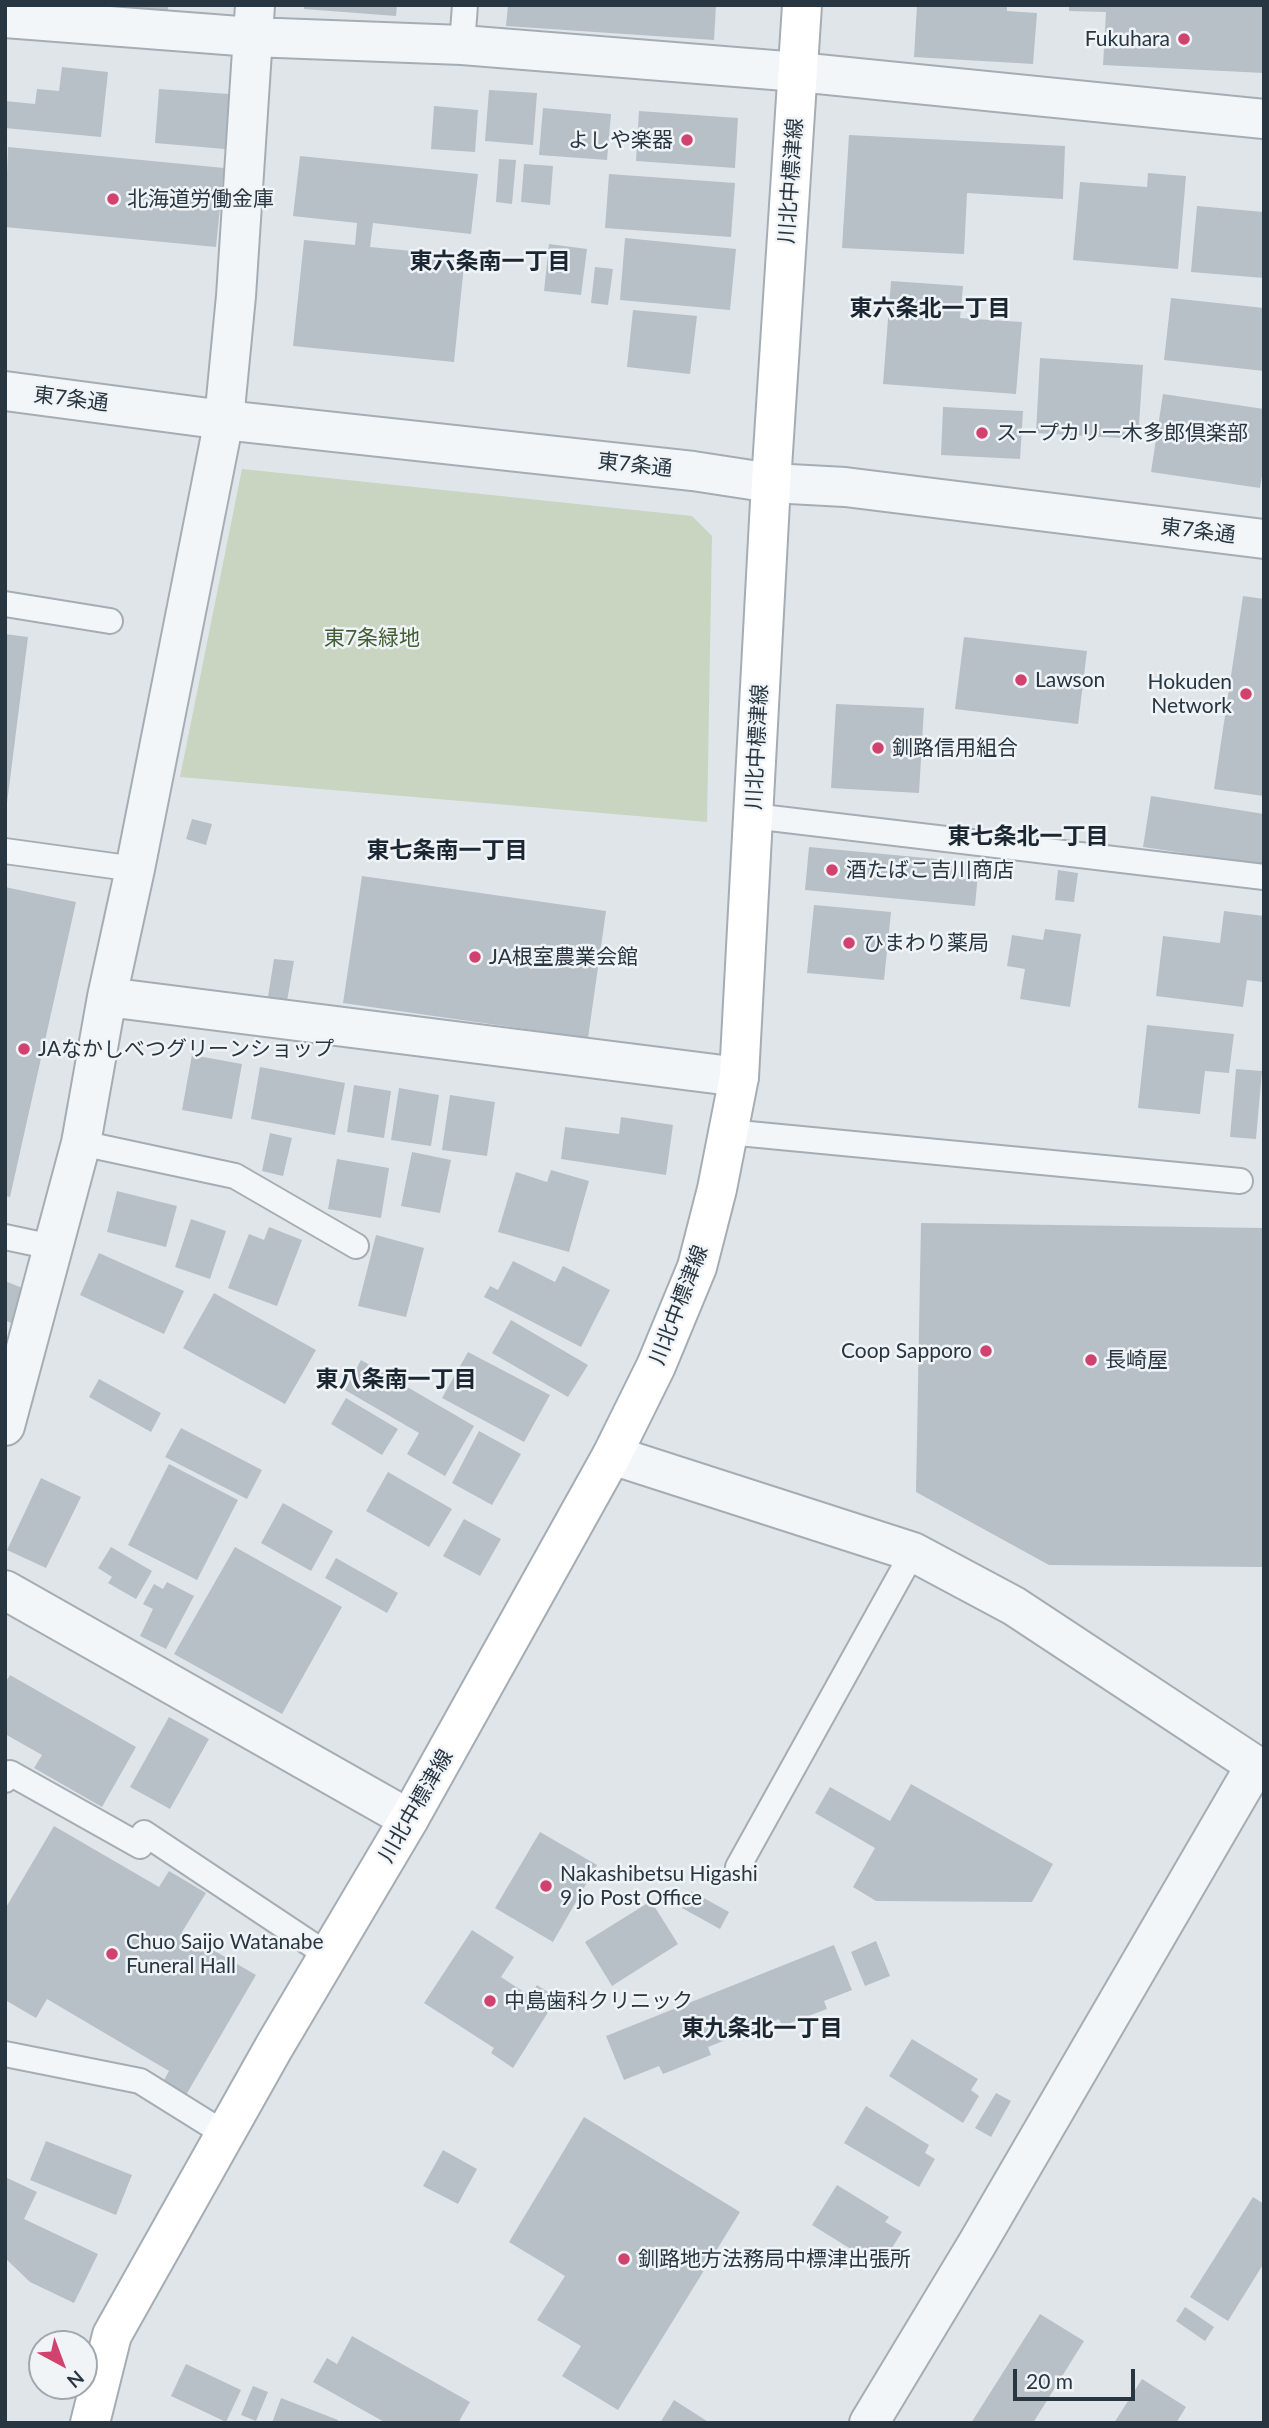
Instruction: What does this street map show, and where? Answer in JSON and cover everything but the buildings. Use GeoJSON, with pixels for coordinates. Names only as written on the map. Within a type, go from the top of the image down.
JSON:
{"type":"FeatureCollection","features":[{"type":"Feature","properties":{"kind":"main road","name":"川北中標津線"},"geometry":{"type":"LineString","coordinates":[[90,2423],[111,2335],[274,2047],[409,1819],[612,1455],[656,1366],[697,1267],[717,1189],[739,1077],[771,483],[802,5]]}},
{"type":"Feature","properties":{"kind":"street"},"geometry":{"type":"LineString","coordinates":[[5,18],[253,21],[462,45],[798,72],[1264,119]]}},
{"type":"Feature","properties":{"kind":"street"},"geometry":{"type":"LineString","coordinates":[[5,1426],[81,1143],[107,998],[224,420],[236,296],[253,21]]}},
{"type":"Feature","properties":{"kind":"street","name":"東7条通"},"geometry":{"type":"LineString","coordinates":[[5,391],[224,420],[694,471],[771,483],[845,487],[1264,539]]}},
{"type":"Feature","properties":{"kind":"street"},"geometry":{"type":"LineString","coordinates":[[107,998],[739,1077]]}},
{"type":"Feature","properties":{"kind":"street"},"geometry":{"type":"LineString","coordinates":[[612,1455],[914,1552],[1014,1606],[1259,1768],[869,2423]]}},
{"type":"Feature","properties":{"kind":"street"},"geometry":{"type":"LineString","coordinates":[[5,1590],[409,1819]]}},
{"type":"Feature","properties":{"kind":"lane"},"geometry":{"type":"LineString","coordinates":[[462,45],[465,5]]}},
{"type":"Feature","properties":{"kind":"lane"},"geometry":{"type":"LineString","coordinates":[[5,604],[110,621]]}},
{"type":"Feature","properties":{"kind":"lane"},"geometry":{"type":"LineString","coordinates":[[753,816],[1264,877]]}},
{"type":"Feature","properties":{"kind":"lane"},"geometry":{"type":"LineString","coordinates":[[5,851],[135,869]]}},
{"type":"Feature","properties":{"kind":"lane"},"geometry":{"type":"LineString","coordinates":[[728,1132],[1240,1181]]}},
{"type":"Feature","properties":{"kind":"lane"},"geometry":{"type":"LineString","coordinates":[[81,1143],[235,1176],[356,1247]]}},
{"type":"Feature","properties":{"kind":"lane"},"geometry":{"type":"LineString","coordinates":[[5,1237],[52,1247]]}},
{"type":"Feature","properties":{"kind":"lane"},"geometry":{"type":"LineString","coordinates":[[738,1867],[914,1552]]}},
{"type":"Feature","properties":{"kind":"lane"},"geometry":{"type":"LineString","coordinates":[[5,1780],[10,1773],[140,1846],[144,1833],[329,1956]]}},
{"type":"Feature","properties":{"kind":"lane"},"geometry":{"type":"LineString","coordinates":[[5,2054],[140,2081],[225,2134]]}},
{"type":"Feature","properties":{"kind":"green space","name":"東7条緑地"},"geometry":{"type":"Polygon","coordinates":[[[242,469],[692,516],[712,536],[707,822],[180,777],[242,469]]]}},
{"type":"Feature","properties":{"kind":"place","name":"Fukuhara"},"geometry":{"type":"Point","coordinates":[1184,39]}},
{"type":"Feature","properties":{"kind":"place","name":"よしや楽器"},"geometry":{"type":"Point","coordinates":[687,140]}},
{"type":"Feature","properties":{"kind":"place","name":"北海道労働金庫"},"geometry":{"type":"Point","coordinates":[113,199]}},
{"type":"Feature","properties":{"kind":"place","name":"スープカリー木多郎倶楽部"},"geometry":{"type":"Point","coordinates":[982,433]}},
{"type":"Feature","properties":{"kind":"place","name":"Lawson"},"geometry":{"type":"Point","coordinates":[1021,680]}},
{"type":"Feature","properties":{"kind":"place","name":"Hokuden Network"},"geometry":{"type":"Point","coordinates":[1246,694]}},
{"type":"Feature","properties":{"kind":"place","name":"釧路信用組合"},"geometry":{"type":"Point","coordinates":[878,748]}},
{"type":"Feature","properties":{"kind":"place","name":"酒たばこ吉川商店"},"geometry":{"type":"Point","coordinates":[832,870]}},
{"type":"Feature","properties":{"kind":"place","name":"ひまわり薬局"},"geometry":{"type":"Point","coordinates":[849,943]}},
{"type":"Feature","properties":{"kind":"place","name":"JA根室農業会館"},"geometry":{"type":"Point","coordinates":[475,957]}},
{"type":"Feature","properties":{"kind":"place","name":"JAなかしべつグリーンショップ"},"geometry":{"type":"Point","coordinates":[24,1049]}},
{"type":"Feature","properties":{"kind":"place","name":"Coop Sapporo"},"geometry":{"type":"Point","coordinates":[986,1351]}},
{"type":"Feature","properties":{"kind":"place","name":"長崎屋"},"geometry":{"type":"Point","coordinates":[1091,1360]}},
{"type":"Feature","properties":{"kind":"place","name":"Nakashibetsu Higashi 9 jo Post Office"},"geometry":{"type":"Point","coordinates":[546,1886]}},
{"type":"Feature","properties":{"kind":"place","name":"Chuo Saijo Watanabe Funeral Hall"},"geometry":{"type":"Point","coordinates":[112,1954]}},
{"type":"Feature","properties":{"kind":"place","name":"中島歯科クリニック"},"geometry":{"type":"Point","coordinates":[490,2001]}},
{"type":"Feature","properties":{"kind":"place","name":"釧路地方法務局中標津出張所"},"geometry":{"type":"Point","coordinates":[624,2259]}},
{"type":"Feature","properties":{"kind":"district","name":"東六条南一丁目"},"geometry":{"type":"Point","coordinates":[490,262]}},
{"type":"Feature","properties":{"kind":"district","name":"東六条北一丁目"},"geometry":{"type":"Point","coordinates":[930,309]}},
{"type":"Feature","properties":{"kind":"district","name":"東七条北一丁目"},"geometry":{"type":"Point","coordinates":[1028,837]}},
{"type":"Feature","properties":{"kind":"district","name":"東七条南一丁目"},"geometry":{"type":"Point","coordinates":[447,851]}},
{"type":"Feature","properties":{"kind":"district","name":"東八条南一丁目"},"geometry":{"type":"Point","coordinates":[396,1380]}},
{"type":"Feature","properties":{"kind":"district","name":"東九条北一丁目"},"geometry":{"type":"Point","coordinates":[762,2029]}}]}
